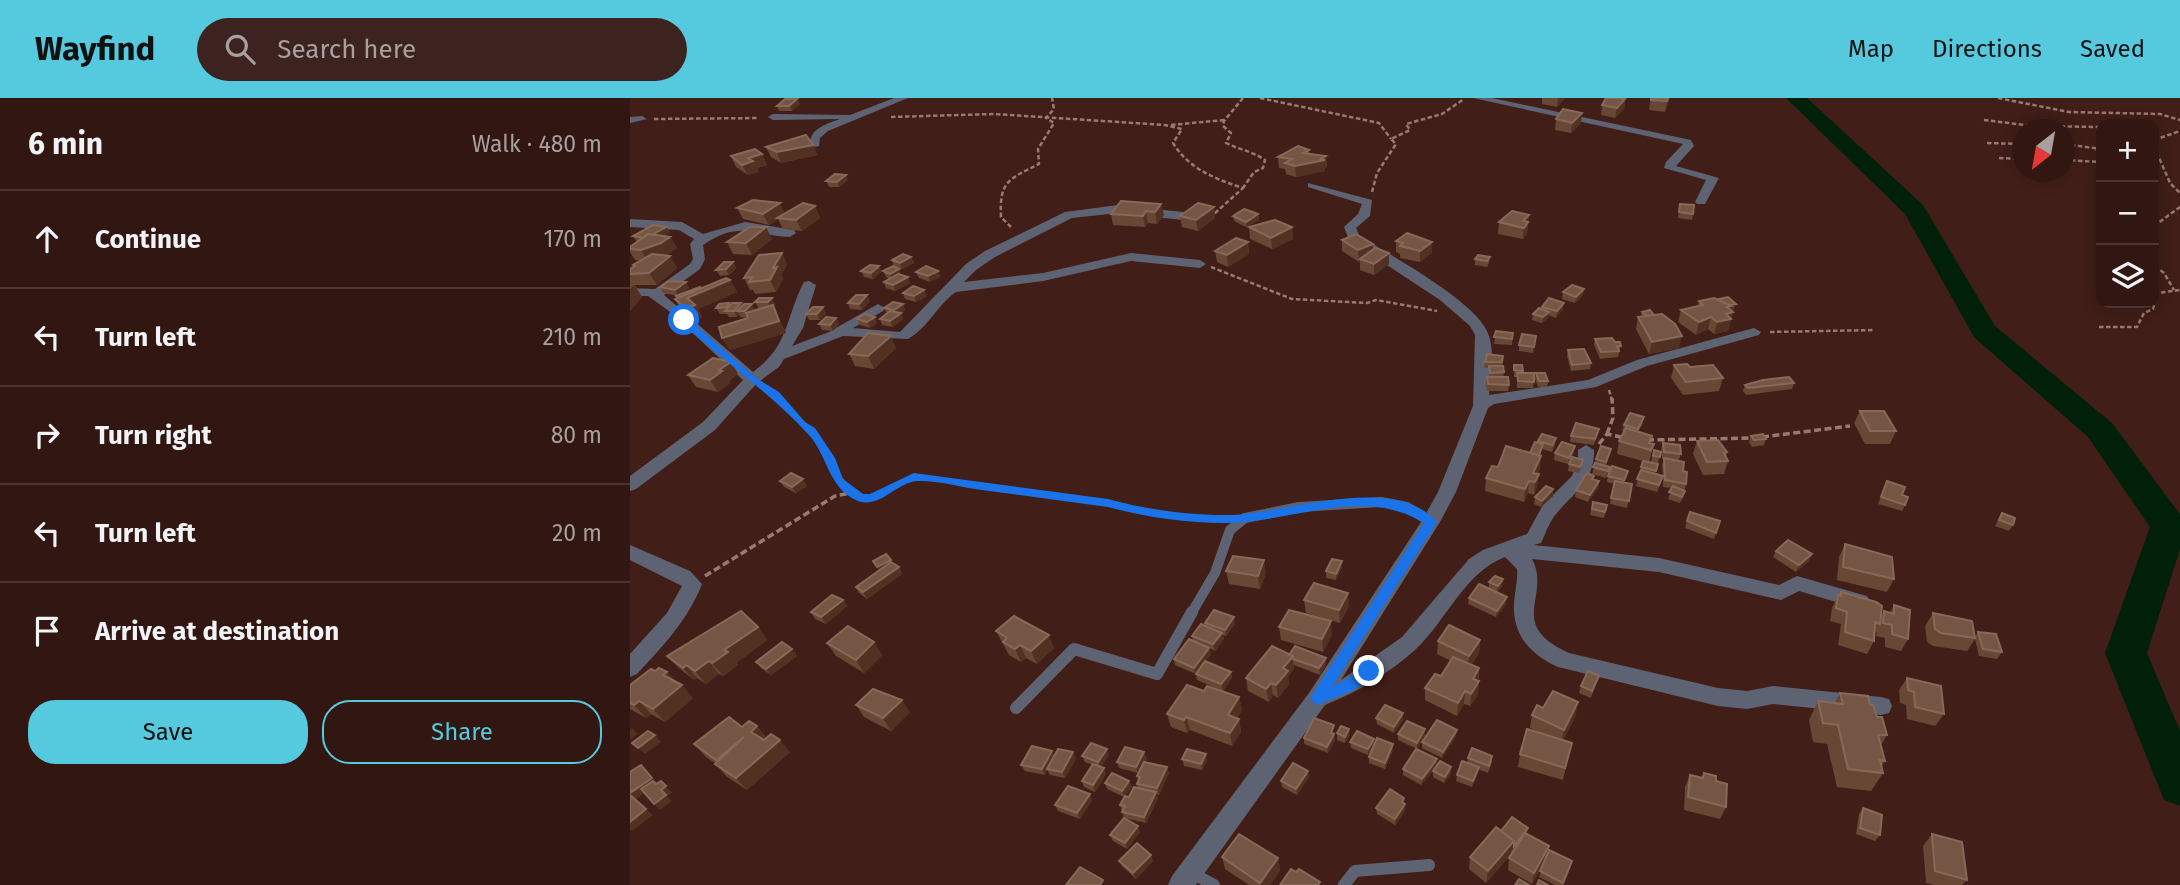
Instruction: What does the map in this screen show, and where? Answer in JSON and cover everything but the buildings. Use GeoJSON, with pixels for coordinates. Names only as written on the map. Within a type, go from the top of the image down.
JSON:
{"type":"FeatureCollection","features":[{"type":"Feature","properties":{"kind":"street"},"geometry":{"type":"LineString","coordinates":[[815,144],[817,133],[903,98]]}},
{"type":"Feature","properties":{"kind":"street"},"geometry":{"type":"LineString","coordinates":[[1478,98],[1687,142],[1689,146],[1670,164],[1670,168],[1713,178],[1701,202]]}},
{"type":"Feature","properties":{"kind":"street"},"geometry":{"type":"LineString","coordinates":[[773,117],[857,116]]}},
{"type":"Feature","properties":{"kind":"street"},"geometry":{"type":"LineString","coordinates":[[630,120],[642,119]]}},
{"type":"Feature","properties":{"kind":"street"},"geometry":{"type":"LineString","coordinates":[[1186,879],[1317,699],[1431,522],[1447,492],[1481,405],[1482,334],[1457,307],[1353,237],[1350,227],[1364,216],[1368,203],[1312,185]]}},
{"type":"Feature","properties":{"kind":"street"},"geometry":{"type":"LineString","coordinates":[[833,334],[850,330],[903,336],[912,331],[942,295],[979,261],[1069,215],[1102,209],[1183,216]]}},
{"type":"Feature","properties":{"kind":"street"},"geometry":{"type":"LineString","coordinates":[[630,223],[681,226],[702,239]]}},
{"type":"Feature","properties":{"kind":"street"},"geometry":{"type":"LineString","coordinates":[[656,295],[695,266],[699,259],[696,244],[702,239],[750,226],[774,233],[790,233]]}},
{"type":"Feature","properties":{"kind":"street"},"geometry":{"type":"LineString","coordinates":[[952,288],[1043,277],[1131,257],[1200,264]]}},
{"type":"Feature","properties":{"kind":"street"},"geometry":{"type":"LineString","coordinates":[[630,485],[709,426],[752,380],[774,364],[796,328],[809,285]]}},
{"type":"Feature","properties":{"kind":"street"},"geometry":{"type":"LineString","coordinates":[[630,292],[651,292],[656,295],[752,380]]}},
{"type":"Feature","properties":{"kind":"street"},"geometry":{"type":"LineString","coordinates":[[780,356],[833,334],[878,308]]}},
{"type":"Feature","properties":{"kind":"street"},"geometry":{"type":"LineString","coordinates":[[1481,405],[1489,400],[1604,379],[1642,363],[1754,332]]}},
{"type":"Feature","properties":{"kind":"street"},"geometry":{"type":"LineString","coordinates":[[1317,699],[1349,686],[1409,643],[1476,564],[1534,538],[1543,517],[1584,475],[1588,463],[1586,450]]}},
{"type":"Feature","properties":{"kind":"street"},"geometry":{"type":"LineString","coordinates":[[1507,549],[1659,565],[1781,593],[1797,583],[1866,603]]}},
{"type":"Feature","properties":{"kind":"street"},"geometry":{"type":"LineString","coordinates":[[1507,549],[1523,560],[1528,572],[1522,616],[1536,645],[1545,653],[1565,661],[1718,697],[1747,700],[1773,695],[1881,706]]}},
{"type":"Feature","properties":{"kind":"street"},"geometry":{"type":"LineString","coordinates":[[630,552],[683,576],[692,584],[686,601],[672,623],[630,668]]}},
{"type":"Feature","properties":{"kind":"lane"},"geometry":{"type":"LineString","coordinates":[[1016,708],[1074,649],[1157,674],[1215,573],[1230,530],[1245,518],[1299,508],[1381,502],[1407,508],[1431,522]]}},
{"type":"Feature","properties":{"kind":"lane"},"geometry":{"type":"LineString","coordinates":[[1344,885],[1355,871],[1429,865]]}},
{"type":"Feature","properties":{"kind":"lane"},"geometry":{"type":"LineString","coordinates":[[1186,879],[1214,885]]}},
{"type":"Feature","properties":{"kind":"path"},"geometry":{"type":"LineString","coordinates":[[1046,118],[1054,109],[1052,98]]}},
{"type":"Feature","properties":{"kind":"path"},"geometry":{"type":"LineString","coordinates":[[1214,214],[1243,188],[1254,172],[1263,168],[1265,160],[1248,149],[1237,149],[1226,143],[1231,133],[1223,126],[1224,120],[1233,106],[1243,98]]}},
{"type":"Feature","properties":{"kind":"path"},"geometry":{"type":"LineString","coordinates":[[1260,98],[1379,123],[1396,144],[1377,173],[1368,203]]}},
{"type":"Feature","properties":{"kind":"path"},"geometry":{"type":"LineString","coordinates":[[1391,139],[1410,131],[1406,124],[1442,114],[1466,98]]}},
{"type":"Feature","properties":{"kind":"path"},"geometry":{"type":"LineString","coordinates":[[1998,98],[2069,112],[2160,114],[2180,120]]}},
{"type":"Feature","properties":{"kind":"path"},"geometry":{"type":"LineString","coordinates":[[890,117],[956,114],[1168,126],[1182,129],[1173,143],[1189,164],[1216,180],[1243,188]]}},
{"type":"Feature","properties":{"kind":"path"},"geometry":{"type":"LineString","coordinates":[[642,119],[773,117]]}},
{"type":"Feature","properties":{"kind":"path"},"geometry":{"type":"LineString","coordinates":[[1034,232],[1010,227],[1001,217],[999,192],[1004,183],[1039,164],[1038,149],[1054,123],[1046,118]]}},
{"type":"Feature","properties":{"kind":"path"},"geometry":{"type":"LineString","coordinates":[[1168,126],[1224,120]]}},
{"type":"Feature","properties":{"kind":"path"},"geometry":{"type":"LineString","coordinates":[[1983,120],[2033,126],[2096,127]]}},
{"type":"Feature","properties":{"kind":"path"},"geometry":{"type":"LineString","coordinates":[[2159,137],[2180,131]]}},
{"type":"Feature","properties":{"kind":"path"},"geometry":{"type":"LineString","coordinates":[[1987,143],[2012,144]]}},
{"type":"Feature","properties":{"kind":"path"},"geometry":{"type":"LineString","coordinates":[[2075,144],[2096,149]]}},
{"type":"Feature","properties":{"kind":"path"},"geometry":{"type":"LineString","coordinates":[[1999,158],[2012,159]]}},
{"type":"Feature","properties":{"kind":"path"},"geometry":{"type":"LineString","coordinates":[[2159,160],[2170,183],[2180,193]]}},
{"type":"Feature","properties":{"kind":"path"},"geometry":{"type":"LineString","coordinates":[[2075,161],[2096,162]]}},
{"type":"Feature","properties":{"kind":"path"},"geometry":{"type":"LineString","coordinates":[[2159,222],[2180,207]]}},
{"type":"Feature","properties":{"kind":"path"},"geometry":{"type":"LineString","coordinates":[[1200,264],[1292,299],[1367,303],[1376,300],[1418,305],[1440,312]]}},
{"type":"Feature","properties":{"kind":"path"},"geometry":{"type":"LineString","coordinates":[[2159,269],[2174,290]]}},
{"type":"Feature","properties":{"kind":"path"},"geometry":{"type":"LineString","coordinates":[[2099,327],[2137,327],[2144,313],[2153,309],[2157,293],[2180,290]]}},
{"type":"Feature","properties":{"kind":"path"},"geometry":{"type":"LineString","coordinates":[[1754,332],[1875,330]]}},
{"type":"Feature","properties":{"kind":"path"},"geometry":{"type":"LineString","coordinates":[[1586,450],[1597,446],[1607,434],[1615,404],[1604,379]]}},
{"type":"Feature","properties":{"kind":"path"},"geometry":{"type":"LineString","coordinates":[[752,380],[767,386],[802,424],[811,430],[830,458],[839,481],[850,492],[872,498],[914,477],[1108,503],[1133,510],[1225,519],[1245,518]]}},
{"type":"Feature","properties":{"kind":"path"},"geometry":{"type":"LineString","coordinates":[[1644,440],[1742,440],[1850,426]]}},
{"type":"Feature","properties":{"kind":"path"},"geometry":{"type":"LineString","coordinates":[[1607,434],[1632,439]]}},
{"type":"Feature","properties":{"kind":"path"},"geometry":{"type":"LineString","coordinates":[[692,584],[835,496],[850,492]]}},
{"type":"Feature","properties":{"kind":"waterway"},"geometry":{"type":"LineString","coordinates":[[1796,98],[1915,210],[1984,331],[2100,430],[2169,526],[2126,653],[2180,785]]}},
{"type":"Feature","properties":{"kind":"route"},"geometry":{"type":"LineString","coordinates":[[684,320],[752,380],[767,386],[776,394],[802,424],[811,430],[830,458],[839,481],[861,498],[872,498],[897,483],[914,477],[1108,503],[1133,510],[1225,519],[1350,502],[1381,502],[1407,508],[1431,522],[1317,699],[1349,686],[1369,671]]}}]}
